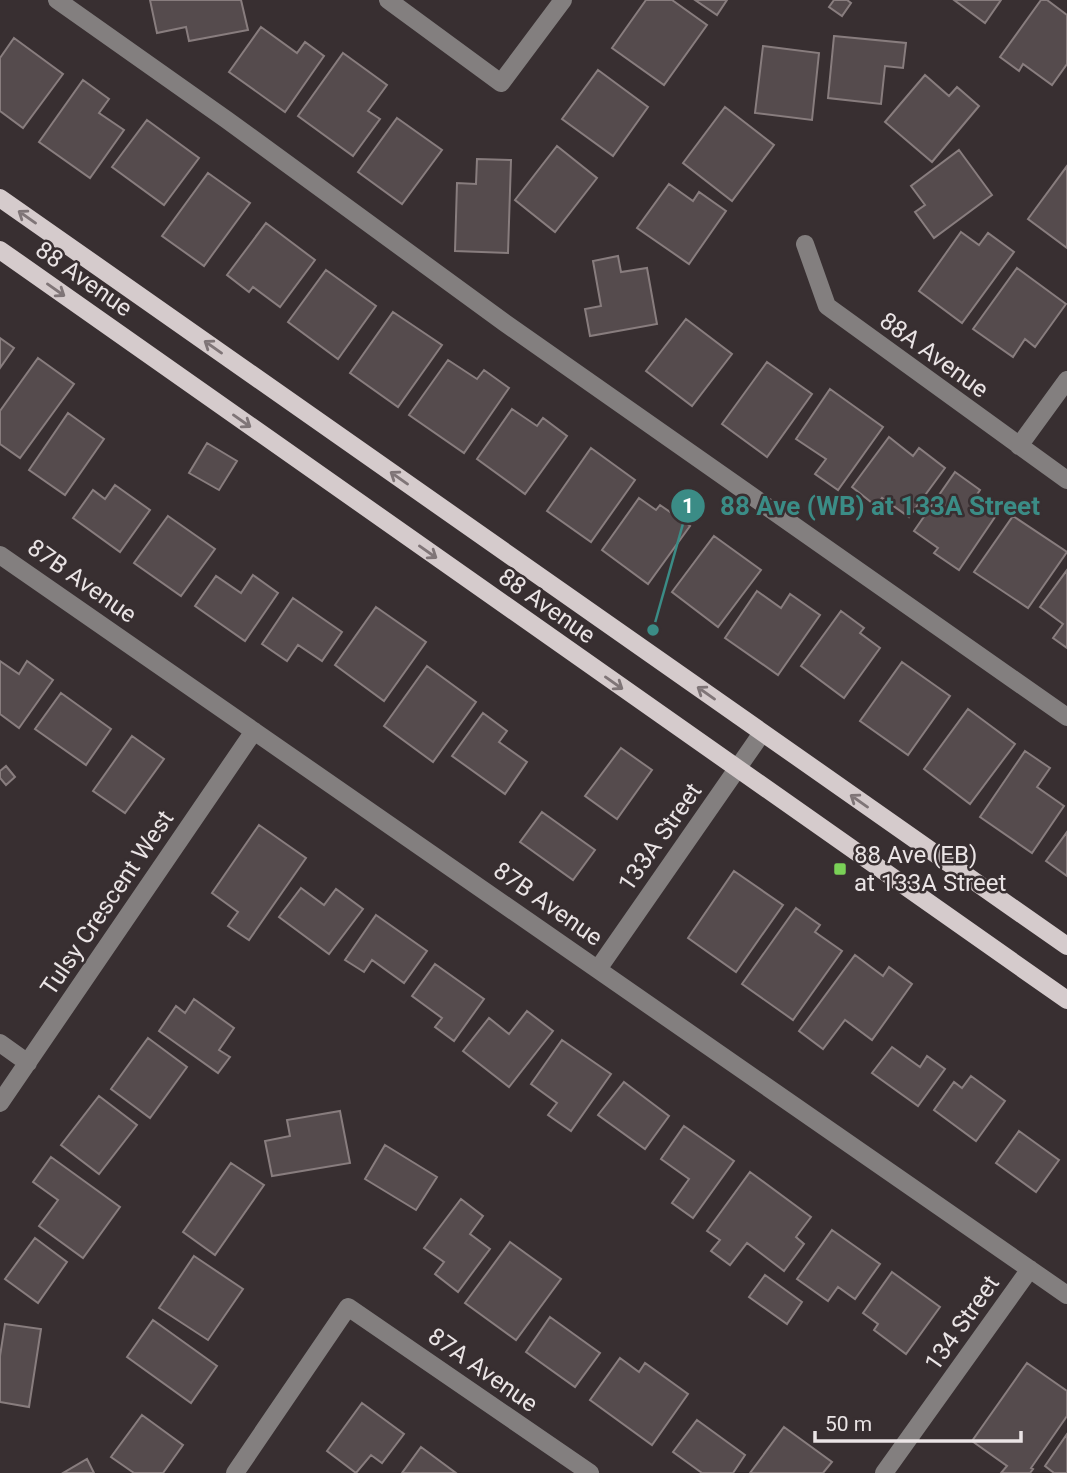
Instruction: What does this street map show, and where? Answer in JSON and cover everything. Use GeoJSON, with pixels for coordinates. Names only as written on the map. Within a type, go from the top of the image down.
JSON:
{"type":"FeatureCollection","features":[{"type":"Feature","properties":{"kind":"main road","name":"88 Avenue"},"geometry":{"type":"LineString","coordinates":[[0,198],[1067,946]]}},
{"type":"Feature","properties":{"kind":"main road","name":"88 Avenue"},"geometry":{"type":"LineString","coordinates":[[0,250],[1067,1000]]}},
{"type":"Feature","properties":{"kind":"street"},"geometry":{"type":"LineString","coordinates":[[57,0],[505,323],[1067,717]]}},
{"type":"Feature","properties":{"kind":"street"},"geometry":{"type":"LineString","coordinates":[[388,0],[501,83],[563,0]]}},
{"type":"Feature","properties":{"kind":"street","name":"88A Avenue"},"geometry":{"type":"LineString","coordinates":[[805,244],[827,306],[1067,480]]}},
{"type":"Feature","properties":{"kind":"street"},"geometry":{"type":"LineString","coordinates":[[1018,446],[1067,380]]}},
{"type":"Feature","properties":{"kind":"street","name":"87B Avenue"},"geometry":{"type":"LineString","coordinates":[[0,555],[1067,1295]]}},
{"type":"Feature","properties":{"kind":"street","name":"Tulsy Crescent West"},"geometry":{"type":"LineString","coordinates":[[0,1103],[254,731]]}},
{"type":"Feature","properties":{"kind":"street","name":"133A Street"},"geometry":{"type":"LineString","coordinates":[[598,969],[762,733]]}},
{"type":"Feature","properties":{"kind":"street"},"geometry":{"type":"LineString","coordinates":[[0,1043],[28,1063]]}},
{"type":"Feature","properties":{"kind":"street","name":"134 Street"},"geometry":{"type":"LineString","coordinates":[[884,1473],[1030,1269]]}},
{"type":"Feature","properties":{"kind":"street","name":"87A Avenue"},"geometry":{"type":"LineString","coordinates":[[235,1473],[348,1307],[590,1473]]}},
{"type":"Feature","properties":{"kind":"building"},"geometry":{"type":"Polygon","coordinates":[[[150,0],[241,0],[248,30],[189,41],[186,27],[157,33],[150,0]]]}},
{"type":"Feature","properties":{"kind":"building"},"geometry":{"type":"Polygon","coordinates":[[[646,0],[672,0],[707,25],[664,85],[612,48],[646,0]]]}},
{"type":"Feature","properties":{"kind":"building"},"geometry":{"type":"Polygon","coordinates":[[[695,0],[727,0],[717,15],[695,0]]]}},
{"type":"Feature","properties":{"kind":"building"},"geometry":{"type":"Polygon","coordinates":[[[834,0],[847,0],[851,3],[842,16],[829,7],[834,0]]]}},
{"type":"Feature","properties":{"kind":"building"},"geometry":{"type":"Polygon","coordinates":[[[954,0],[1001,0],[985,23],[954,0]]]}},
{"type":"Feature","properties":{"kind":"building"},"geometry":{"type":"Polygon","coordinates":[[[1041,0],[1047,0],[1067,15],[1067,64],[1052,85],[1023,64],[1019,71],[1000,57],[1041,0]]]}},
{"type":"Feature","properties":{"kind":"building"},"geometry":{"type":"Polygon","coordinates":[[[261,27],[297,53],[305,42],[324,56],[285,112],[229,72],[261,27]]]}},
{"type":"Feature","properties":{"kind":"building"},"geometry":{"type":"Polygon","coordinates":[[[834,36],[906,43],[903,68],[885,66],[881,104],[828,98],[834,36]]]}},
{"type":"Feature","properties":{"kind":"building"},"geometry":{"type":"Polygon","coordinates":[[[14,38],[63,74],[23,128],[0,111],[0,58],[14,38]]]}},
{"type":"Feature","properties":{"kind":"building"},"geometry":{"type":"Polygon","coordinates":[[[763,46],[819,53],[812,120],[755,113],[763,46]]]}},
{"type":"Feature","properties":{"kind":"building"},"geometry":{"type":"Polygon","coordinates":[[[343,53],[387,85],[368,111],[380,119],[353,156],[298,116],[343,53]]]}},
{"type":"Feature","properties":{"kind":"building"},"geometry":{"type":"Polygon","coordinates":[[[598,70],[648,107],[613,156],[562,119],[598,70]]]}},
{"type":"Feature","properties":{"kind":"building"},"geometry":{"type":"Polygon","coordinates":[[[925,75],[949,96],[957,87],[979,106],[932,162],[885,122],[925,75]]]}},
{"type":"Feature","properties":{"kind":"building"},"geometry":{"type":"Polygon","coordinates":[[[83,80],[109,99],[99,113],[124,130],[90,178],[39,142],[83,80]]]}},
{"type":"Feature","properties":{"kind":"building"},"geometry":{"type":"Polygon","coordinates":[[[725,107],[774,145],[732,201],[683,163],[725,107]]]}},
{"type":"Feature","properties":{"kind":"building"},"geometry":{"type":"Polygon","coordinates":[[[397,118],[442,150],[402,204],[358,172],[397,118]]]}},
{"type":"Feature","properties":{"kind":"building"},"geometry":{"type":"Polygon","coordinates":[[[147,120],[199,158],[164,205],[112,167],[147,120]]]}},
{"type":"Feature","properties":{"kind":"building"},"geometry":{"type":"Polygon","coordinates":[[[557,146],[597,178],[555,232],[515,200],[557,146]]]}},
{"type":"Feature","properties":{"kind":"building"},"geometry":{"type":"Polygon","coordinates":[[[959,150],[992,195],[934,238],[915,212],[925,205],[911,186],[959,150]]]}},
{"type":"Feature","properties":{"kind":"building"},"geometry":{"type":"Polygon","coordinates":[[[477,159],[511,160],[508,253],[455,251],[457,183],[476,184],[477,159]]]}},
{"type":"Feature","properties":{"kind":"building"},"geometry":{"type":"Polygon","coordinates":[[[1067,166],[1067,248],[1028,219],[1067,166]]]}},
{"type":"Feature","properties":{"kind":"building"},"geometry":{"type":"Polygon","coordinates":[[[208,173],[250,203],[204,266],[162,236],[208,173]]]}},
{"type":"Feature","properties":{"kind":"building"},"geometry":{"type":"Polygon","coordinates":[[[669,184],[693,201],[699,192],[726,211],[689,264],[637,228],[669,184]]]}},
{"type":"Feature","properties":{"kind":"building"},"geometry":{"type":"Polygon","coordinates":[[[266,223],[315,260],[280,307],[253,287],[249,292],[227,275],[266,223]]]}},
{"type":"Feature","properties":{"kind":"building"},"geometry":{"type":"Polygon","coordinates":[[[961,232],[979,245],[988,233],[1014,252],[962,323],[919,291],[961,232]]]}},
{"type":"Feature","properties":{"kind":"building"},"geometry":{"type":"Polygon","coordinates":[[[618,256],[621,272],[647,268],[657,324],[590,336],[585,309],[601,306],[593,261],[618,256]]]}},
{"type":"Feature","properties":{"kind":"building"},"geometry":{"type":"Polygon","coordinates":[[[1017,268],[1066,304],[1035,347],[1025,339],[1013,357],[973,329],[1017,268]]]}},
{"type":"Feature","properties":{"kind":"building"},"geometry":{"type":"Polygon","coordinates":[[[326,270],[376,306],[338,359],[288,322],[326,270]]]}},
{"type":"Feature","properties":{"kind":"building"},"geometry":{"type":"Polygon","coordinates":[[[393,312],[442,345],[398,407],[350,373],[393,312]]]}},
{"type":"Feature","properties":{"kind":"building"},"geometry":{"type":"Polygon","coordinates":[[[686,319],[732,354],[692,406],[646,371],[686,319]]]}},
{"type":"Feature","properties":{"kind":"building"},"geometry":{"type":"Polygon","coordinates":[[[0,338],[14,348],[0,368],[0,338]]]}},
{"type":"Feature","properties":{"kind":"building"},"geometry":{"type":"Polygon","coordinates":[[[38,358],[74,384],[20,458],[0,444],[0,411],[38,358]]]}},
{"type":"Feature","properties":{"kind":"building"},"geometry":{"type":"Polygon","coordinates":[[[448,360],[477,379],[484,370],[509,388],[464,453],[409,415],[448,360]]]}},
{"type":"Feature","properties":{"kind":"building"},"geometry":{"type":"Polygon","coordinates":[[[767,362],[812,394],[767,457],[722,424],[767,362]]]}},
{"type":"Feature","properties":{"kind":"building"},"geometry":{"type":"Polygon","coordinates":[[[830,389],[883,427],[838,490],[815,474],[826,459],[796,439],[830,389]]]}},
{"type":"Feature","properties":{"kind":"building"},"geometry":{"type":"Polygon","coordinates":[[[512,409],[537,426],[543,418],[567,436],[525,494],[477,459],[512,409]]]}},
{"type":"Feature","properties":{"kind":"building"},"geometry":{"type":"Polygon","coordinates":[[[68,413],[104,439],[65,495],[29,470],[68,413]]]}},
{"type":"Feature","properties":{"kind":"building"},"geometry":{"type":"Polygon","coordinates":[[[889,437],[913,456],[919,448],[945,468],[909,517],[882,498],[876,506],[852,487],[889,437]]]}},
{"type":"Feature","properties":{"kind":"building"},"geometry":{"type":"Polygon","coordinates":[[[207,443],[237,461],[219,490],[189,473],[207,443]]]}},
{"type":"Feature","properties":{"kind":"building"},"geometry":{"type":"Polygon","coordinates":[[[591,448],[635,480],[591,542],[547,511],[591,448]]]}},
{"type":"Feature","properties":{"kind":"building"},"geometry":{"type":"Polygon","coordinates":[[[955,472],[980,490],[976,496],[999,511],[959,570],[934,553],[938,548],[914,531],[955,472]]]}},
{"type":"Feature","properties":{"kind":"building"},"geometry":{"type":"Polygon","coordinates":[[[115,485],[150,510],[120,552],[73,518],[93,490],[105,499],[115,485]]]}},
{"type":"Feature","properties":{"kind":"building"},"geometry":{"type":"Polygon","coordinates":[[[639,498],[656,510],[660,505],[690,526],[648,584],[602,550],[639,498]]]}},
{"type":"Feature","properties":{"kind":"building"},"geometry":{"type":"Polygon","coordinates":[[[168,516],[215,549],[181,596],[134,563],[168,516]]]}},
{"type":"Feature","properties":{"kind":"building"},"geometry":{"type":"Polygon","coordinates":[[[1013,516],[1067,552],[1028,608],[974,572],[1013,516]]]}},
{"type":"Feature","properties":{"kind":"building"},"geometry":{"type":"Polygon","coordinates":[[[714,536],[761,570],[718,627],[672,592],[714,536]]]}},
{"type":"Feature","properties":{"kind":"building"},"geometry":{"type":"Polygon","coordinates":[[[1067,570],[1067,648],[1053,638],[1063,624],[1040,607],[1067,570]]]}},
{"type":"Feature","properties":{"kind":"building"},"geometry":{"type":"Polygon","coordinates":[[[253,575],[278,593],[245,641],[195,606],[216,576],[241,593],[253,575]]]}},
{"type":"Feature","properties":{"kind":"building"},"geometry":{"type":"Polygon","coordinates":[[[757,591],[781,608],[790,594],[820,615],[778,675],[725,638],[757,591]]]}},
{"type":"Feature","properties":{"kind":"building"},"geometry":{"type":"Polygon","coordinates":[[[293,598],[342,632],[322,661],[298,645],[287,661],[262,644],[293,598]]]}},
{"type":"Feature","properties":{"kind":"building"},"geometry":{"type":"Polygon","coordinates":[[[376,607],[426,642],[384,701],[335,665],[376,607]]]}},
{"type":"Feature","properties":{"kind":"building"},"geometry":{"type":"Polygon","coordinates":[[[841,611],[864,628],[860,633],[880,648],[844,698],[801,666],[841,611]]]}},
{"type":"Feature","properties":{"kind":"building"},"geometry":{"type":"Polygon","coordinates":[[[0,661],[19,674],[27,661],[53,680],[19,728],[0,714],[0,661]]]}},
{"type":"Feature","properties":{"kind":"building"},"geometry":{"type":"Polygon","coordinates":[[[902,662],[950,696],[908,755],[860,721],[902,662]]]}},
{"type":"Feature","properties":{"kind":"building"},"geometry":{"type":"Polygon","coordinates":[[[427,666],[476,702],[433,762],[384,726],[427,666]]]}},
{"type":"Feature","properties":{"kind":"building"},"geometry":{"type":"Polygon","coordinates":[[[61,693],[111,729],[86,765],[35,729],[61,693]]]}},
{"type":"Feature","properties":{"kind":"building"},"geometry":{"type":"Polygon","coordinates":[[[968,709],[1015,744],[970,804],[924,769],[968,709]]]}},
{"type":"Feature","properties":{"kind":"building"},"geometry":{"type":"Polygon","coordinates":[[[483,713],[507,731],[499,742],[527,762],[505,794],[452,756],[483,713]]]}},
{"type":"Feature","properties":{"kind":"building"},"geometry":{"type":"Polygon","coordinates":[[[132,736],[164,759],[125,813],[93,791],[132,736]]]}},
{"type":"Feature","properties":{"kind":"building"},"geometry":{"type":"Polygon","coordinates":[[[621,748],[652,770],[617,819],[585,796],[621,748]]]}},
{"type":"Feature","properties":{"kind":"building"},"geometry":{"type":"Polygon","coordinates":[[[1025,751],[1050,768],[1037,787],[1064,806],[1032,853],[980,817],[1025,751]]]}},
{"type":"Feature","properties":{"kind":"building"},"geometry":{"type":"Polygon","coordinates":[[[6,766],[15,777],[6,785],[0,778],[0,771],[6,766]]]}},
{"type":"Feature","properties":{"kind":"building"},"geometry":{"type":"Polygon","coordinates":[[[542,812],[595,850],[573,880],[520,842],[542,812]]]}},
{"type":"Feature","properties":{"kind":"building"},"geometry":{"type":"Polygon","coordinates":[[[259,825],[306,858],[249,940],[228,926],[238,912],[212,893],[259,825]]]}},
{"type":"Feature","properties":{"kind":"building"},"geometry":{"type":"Polygon","coordinates":[[[1067,832],[1067,876],[1046,861],[1067,832]]]}},
{"type":"Feature","properties":{"kind":"building"},"geometry":{"type":"Polygon","coordinates":[[[734,871],[783,905],[736,972],[688,938],[734,871]]]}},
{"type":"Feature","properties":{"kind":"building"},"geometry":{"type":"Polygon","coordinates":[[[301,888],[324,905],[336,889],[363,909],[329,954],[279,917],[301,888]]]}},
{"type":"Feature","properties":{"kind":"building"},"geometry":{"type":"Polygon","coordinates":[[[796,908],[820,925],[815,932],[842,951],[793,1020],[742,984],[796,908]]]}},
{"type":"Feature","properties":{"kind":"building"},"geometry":{"type":"Polygon","coordinates":[[[376,915],[427,951],[404,983],[372,960],[364,972],[345,960],[376,915]]]}},
{"type":"Feature","properties":{"kind":"building"},"geometry":{"type":"Polygon","coordinates":[[[855,955],[883,976],[889,967],[912,984],[872,1040],[845,1020],[823,1049],[799,1031],[855,955]]]}},
{"type":"Feature","properties":{"kind":"building"},"geometry":{"type":"Polygon","coordinates":[[[435,964],[484,999],[454,1041],[435,1027],[442,1018],[412,996],[435,964]]]}},
{"type":"Feature","properties":{"kind":"building"},"geometry":{"type":"Polygon","coordinates":[[[194,999],[234,1028],[219,1050],[230,1057],[218,1073],[159,1031],[176,1006],[185,1013],[194,999]]]}},
{"type":"Feature","properties":{"kind":"building"},"geometry":{"type":"Polygon","coordinates":[[[527,1011],[553,1031],[509,1087],[463,1051],[489,1018],[509,1034],[527,1011]]]}},
{"type":"Feature","properties":{"kind":"building"},"geometry":{"type":"Polygon","coordinates":[[[148,1038],[187,1067],[150,1118],[111,1089],[148,1038]]]}},
{"type":"Feature","properties":{"kind":"building"},"geometry":{"type":"Polygon","coordinates":[[[562,1040],[611,1074],[571,1131],[548,1115],[557,1103],[531,1084],[562,1040]]]}},
{"type":"Feature","properties":{"kind":"building"},"geometry":{"type":"Polygon","coordinates":[[[892,1047],[920,1067],[927,1056],[945,1069],[918,1106],[872,1073],[892,1047]]]}},
{"type":"Feature","properties":{"kind":"building"},"geometry":{"type":"Polygon","coordinates":[[[971,1076],[1005,1101],[976,1141],[934,1110],[954,1082],[962,1088],[971,1076]]]}},
{"type":"Feature","properties":{"kind":"building"},"geometry":{"type":"Polygon","coordinates":[[[624,1082],[669,1116],[645,1149],[598,1115],[624,1082]]]}},
{"type":"Feature","properties":{"kind":"building"},"geometry":{"type":"Polygon","coordinates":[[[99,1096],[137,1125],[99,1174],[61,1145],[99,1096]]]}},
{"type":"Feature","properties":{"kind":"building"},"geometry":{"type":"Polygon","coordinates":[[[340,1111],[350,1163],[272,1176],[265,1141],[290,1136],[287,1120],[340,1111]]]}},
{"type":"Feature","properties":{"kind":"building"},"geometry":{"type":"Polygon","coordinates":[[[684,1126],[734,1161],[693,1218],[672,1203],[689,1179],[661,1159],[684,1126]]]}},
{"type":"Feature","properties":{"kind":"building"},"geometry":{"type":"Polygon","coordinates":[[[1019,1131],[1059,1160],[1036,1192],[996,1163],[1019,1131]]]}},
{"type":"Feature","properties":{"kind":"building"},"geometry":{"type":"Polygon","coordinates":[[[385,1145],[437,1177],[416,1210],[365,1179],[385,1145]]]}},
{"type":"Feature","properties":{"kind":"building"},"geometry":{"type":"Polygon","coordinates":[[[51,1157],[120,1207],[83,1258],[39,1226],[58,1200],[33,1182],[51,1157]]]}},
{"type":"Feature","properties":{"kind":"building"},"geometry":{"type":"Polygon","coordinates":[[[231,1163],[264,1185],[215,1255],[183,1232],[231,1163]]]}},
{"type":"Feature","properties":{"kind":"building"},"geometry":{"type":"Polygon","coordinates":[[[750,1172],[811,1217],[796,1237],[804,1244],[784,1271],[747,1243],[730,1265],[711,1251],[720,1240],[707,1231],[750,1172]]]}},
{"type":"Feature","properties":{"kind":"building"},"geometry":{"type":"Polygon","coordinates":[[[461,1199],[483,1216],[470,1234],[490,1249],[458,1292],[435,1274],[444,1262],[424,1248],[461,1199]]]}},
{"type":"Feature","properties":{"kind":"building"},"geometry":{"type":"Polygon","coordinates":[[[832,1230],[880,1264],[855,1299],[838,1287],[828,1301],[797,1279],[832,1230]]]}},
{"type":"Feature","properties":{"kind":"building"},"geometry":{"type":"Polygon","coordinates":[[[35,1238],[67,1262],[38,1303],[5,1279],[35,1238]]]}},
{"type":"Feature","properties":{"kind":"building"},"geometry":{"type":"Polygon","coordinates":[[[510,1242],[561,1279],[516,1340],[465,1303],[510,1242]]]}},
{"type":"Feature","properties":{"kind":"building"},"geometry":{"type":"Polygon","coordinates":[[[194,1256],[243,1289],[208,1340],[159,1308],[194,1256]]]}},
{"type":"Feature","properties":{"kind":"building"},"geometry":{"type":"Polygon","coordinates":[[[892,1272],[940,1307],[906,1354],[874,1330],[878,1324],[863,1313],[892,1272]]]}},
{"type":"Feature","properties":{"kind":"building"},"geometry":{"type":"Polygon","coordinates":[[[765,1275],[802,1302],[787,1324],[749,1297],[765,1275]]]}},
{"type":"Feature","properties":{"kind":"building"},"geometry":{"type":"Polygon","coordinates":[[[550,1317],[600,1353],[575,1387],[526,1352],[550,1317]]]}},
{"type":"Feature","properties":{"kind":"building"},"geometry":{"type":"Polygon","coordinates":[[[153,1320],[217,1366],[191,1403],[127,1357],[153,1320]]]}},
{"type":"Feature","properties":{"kind":"building"},"geometry":{"type":"Polygon","coordinates":[[[5,1324],[41,1329],[29,1407],[0,1402],[0,1356],[5,1324]]]}},
{"type":"Feature","properties":{"kind":"building"},"geometry":{"type":"Polygon","coordinates":[[[620,1358],[639,1372],[645,1363],[688,1394],[652,1445],[590,1400],[620,1358]]]}},
{"type":"Feature","properties":{"kind":"building"},"geometry":{"type":"Polygon","coordinates":[[[1027,1363],[1067,1391],[1067,1416],[1030,1473],[1001,1473],[1007,1466],[972,1441],[1027,1363]]]}},
{"type":"Feature","properties":{"kind":"building"},"geometry":{"type":"Polygon","coordinates":[[[362,1403],[404,1434],[382,1463],[371,1455],[356,1473],[327,1451],[362,1403]]]}},
{"type":"Feature","properties":{"kind":"building"},"geometry":{"type":"Polygon","coordinates":[[[142,1415],[183,1445],[163,1473],[134,1473],[111,1457],[142,1415]]]}},
{"type":"Feature","properties":{"kind":"building"},"geometry":{"type":"Polygon","coordinates":[[[697,1420],[745,1455],[733,1473],[702,1473],[673,1452],[697,1420]]]}},
{"type":"Feature","properties":{"kind":"building"},"geometry":{"type":"Polygon","coordinates":[[[784,1427],[832,1462],[823,1473],[750,1473],[784,1427]]]}},
{"type":"Feature","properties":{"kind":"building"},"geometry":{"type":"Polygon","coordinates":[[[1067,1434],[1067,1473],[1054,1473],[1045,1466],[1067,1434]]]}},
{"type":"Feature","properties":{"kind":"building"},"geometry":{"type":"Polygon","coordinates":[[[421,1447],[456,1473],[402,1473],[421,1447]]]}},
{"type":"Feature","properties":{"kind":"building"},"geometry":{"type":"Polygon","coordinates":[[[87,1459],[94,1473],[63,1473],[87,1459]]]}},
{"type":"Feature","properties":{"kind":"place","name":"88 Ave (WB) at 133A Street"},"geometry":{"type":"Point","coordinates":[653,630]}},
{"type":"Feature","properties":{"kind":"place","name":"88 Ave (EB) at 133A Street"},"geometry":{"type":"Point","coordinates":[840,869]}}]}
